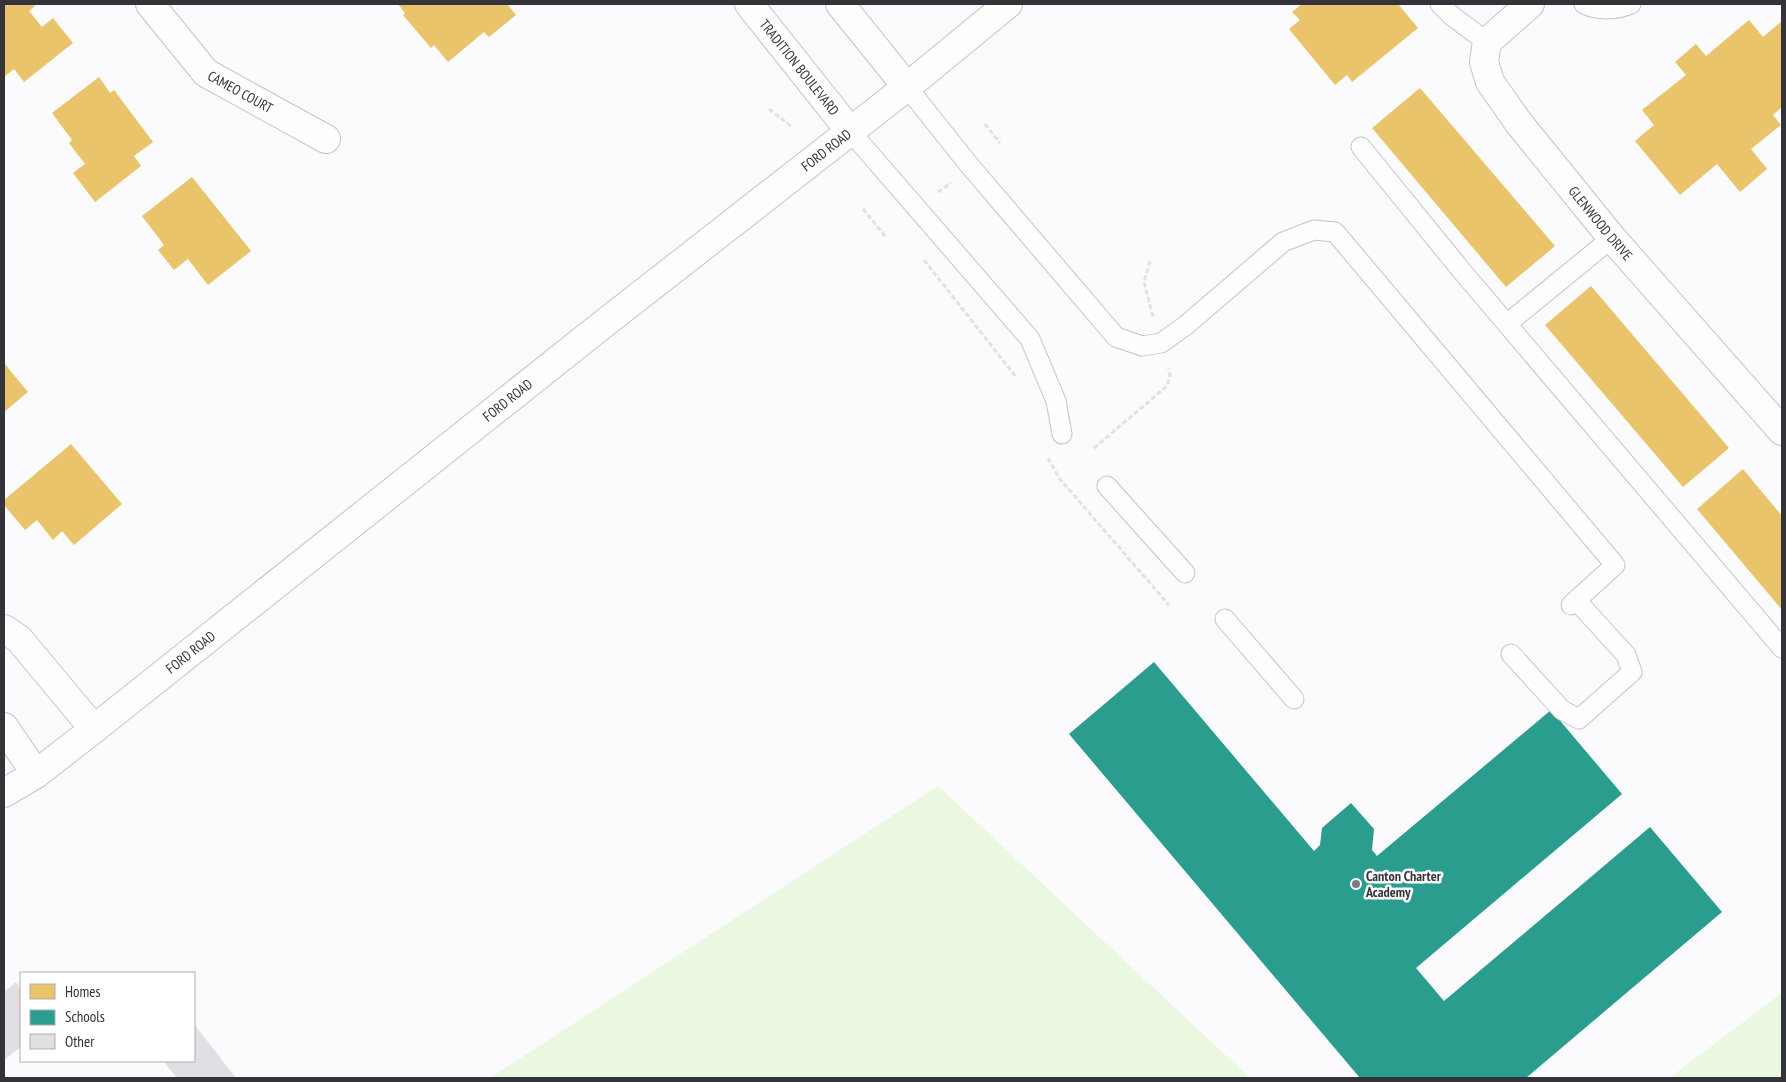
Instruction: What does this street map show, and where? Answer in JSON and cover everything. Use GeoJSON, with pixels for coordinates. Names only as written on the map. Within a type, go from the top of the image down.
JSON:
{"type":"FeatureCollection","features":[{"type":"Feature","properties":{"kind":"main road","name":"CAMEO COURT"},"geometry":{"type":"LineString","coordinates":[[150,4],[206,73],[326,138]]}},
{"type":"Feature","properties":{"kind":"main road","name":"TRADITION BOULEVARD"},"geometry":{"type":"LineString","coordinates":[[749,4],[850,131]]}},
{"type":"Feature","properties":{"kind":"main road"},"geometry":{"type":"LineString","coordinates":[[840,4],[906,87]]}},
{"type":"Feature","properties":{"kind":"main road","name":"FORD ROAD"},"geometry":{"type":"LineString","coordinates":[[4,793],[36,774],[94,729],[597,329],[906,87],[1008,4]]}},
{"type":"Feature","properties":{"kind":"main road"},"geometry":{"type":"LineString","coordinates":[[1488,42],[1530,4]]}},
{"type":"Feature","properties":{"kind":"main road","name":"GLENWOOD DRIVE"},"geometry":{"type":"LineString","coordinates":[[1488,42],[1484,62],[1490,82],[1518,122],[1612,238],[1782,431]]}},
{"type":"Feature","properties":{"kind":"main road"},"geometry":{"type":"LineString","coordinates":[[4,629],[19,639],[94,729]]}},
{"type":"Feature","properties":{"kind":"main road"},"geometry":{"type":"LineString","coordinates":[[4,727],[36,774]]}},
{"type":"Feature","properties":{"kind":"lane"},"geometry":{"type":"LineString","coordinates":[[1440,4],[1452,16],[1488,42]]}},
{"type":"Feature","properties":{"kind":"lane"},"geometry":{"type":"LineString","coordinates":[[1584,4],[1594,9],[1623,8],[1632,4]]}},
{"type":"Feature","properties":{"kind":"lane"},"geometry":{"type":"LineString","coordinates":[[906,87],[970,166],[1116,337],[1142,346],[1161,343],[1185,326],[1283,242],[1314,230],[1335,232],[1615,565],[1573,602],[1626,655],[1632,672],[1579,720],[1562,710],[1511,654]]}},
{"type":"Feature","properties":{"kind":"lane"},"geometry":{"type":"LineString","coordinates":[[850,131],[1030,340],[1056,401],[1062,434]]}},
{"type":"Feature","properties":{"kind":"lane"},"geometry":{"type":"LineString","coordinates":[[1361,147],[1461,270],[1508,323],[1782,648]]}},
{"type":"Feature","properties":{"kind":"lane"},"geometry":{"type":"LineString","coordinates":[[1508,323],[1612,238]]}},
{"type":"Feature","properties":{"kind":"lane"},"geometry":{"type":"LineString","coordinates":[[1107,486],[1185,573]]}},
{"type":"Feature","properties":{"kind":"lane"},"geometry":{"type":"LineString","coordinates":[[1226,618],[1294,699]]}},
{"type":"Feature","properties":{"kind":"path"},"geometry":{"type":"LineString","coordinates":[[769,109],[791,126]]}},
{"type":"Feature","properties":{"kind":"path"},"geometry":{"type":"LineString","coordinates":[[984,124],[1000,143]]}},
{"type":"Feature","properties":{"kind":"path"},"geometry":{"type":"LineString","coordinates":[[938,192],[957,178]]}},
{"type":"Feature","properties":{"kind":"path"},"geometry":{"type":"LineString","coordinates":[[863,209],[885,236]]}},
{"type":"Feature","properties":{"kind":"path"},"geometry":{"type":"LineString","coordinates":[[1150,261],[1144,282],[1155,322]]}},
{"type":"Feature","properties":{"kind":"path"},"geometry":{"type":"LineString","coordinates":[[1094,448],[1167,386],[1170,375],[1166,363]]}},
{"type":"Feature","properties":{"kind":"green space"},"geometry":{"type":"Polygon","coordinates":[[[938,786],[1250,1078],[490,1078],[938,786]]]}},
{"type":"Feature","properties":{"kind":"green space"},"geometry":{"type":"Polygon","coordinates":[[[1782,993],[1782,1078],[1669,1078],[1782,993]]]}},
{"type":"Feature","properties":{"kind":"building: Homes"},"geometry":{"type":"Polygon","coordinates":[[[4,4],[37,4],[29,11],[42,27],[53,18],[73,43],[24,82],[14,69],[4,77],[4,4]]]}},
{"type":"Feature","properties":{"kind":"building: Homes"},"geometry":{"type":"Polygon","coordinates":[[[398,4],[507,4],[516,15],[489,37],[484,32],[448,62],[434,45],[431,48],[403,15],[405,13],[398,4]]]}},
{"type":"Feature","properties":{"kind":"building: Homes"},"geometry":{"type":"Polygon","coordinates":[[[1302,4],[1398,4],[1418,28],[1352,82],[1347,75],[1335,85],[1289,29],[1300,20],[1292,12],[1302,4]]]}},
{"type":"Feature","properties":{"kind":"building: Homes"},"geometry":{"type":"Polygon","coordinates":[[[1749,20],[1763,37],[1782,21],[1782,107],[1773,115],[1781,125],[1751,149],[1767,169],[1740,192],[1717,164],[1680,195],[1635,141],[1654,125],[1642,110],[1686,75],[1675,62],[1696,44],[1706,56],[1749,20]]]}},
{"type":"Feature","properties":{"kind":"building: Homes"},"geometry":{"type":"Polygon","coordinates":[[[99,77],[110,93],[114,90],[153,142],[134,156],[141,166],[95,202],[73,173],[85,164],[69,143],[72,140],[52,113],[99,77]]]}},
{"type":"Feature","properties":{"kind":"building: Homes"},"geometry":{"type":"Polygon","coordinates":[[[1420,88],[1555,246],[1506,287],[1372,128],[1420,88]]]}},
{"type":"Feature","properties":{"kind":"building: Homes"},"geometry":{"type":"Polygon","coordinates":[[[192,177],[251,251],[208,285],[188,259],[174,270],[158,250],[164,245],[142,216],[192,177]]]}},
{"type":"Feature","properties":{"kind":"building: Homes"},"geometry":{"type":"Polygon","coordinates":[[[1591,286],[1729,448],[1683,487],[1545,325],[1591,286]]]}},
{"type":"Feature","properties":{"kind":"building: Homes"},"geometry":{"type":"Polygon","coordinates":[[[4,363],[28,392],[4,412],[4,363]]]}},
{"type":"Feature","properties":{"kind":"building: Homes"},"geometry":{"type":"Polygon","coordinates":[[[71,444],[122,504],[74,545],[62,531],[53,540],[37,520],[25,530],[4,505],[4,500],[71,444]]]}},
{"type":"Feature","properties":{"kind":"building: Homes"},"geometry":{"type":"Polygon","coordinates":[[[1743,469],[1782,516],[1782,610],[1697,509],[1743,469]]]}},
{"type":"Feature","properties":{"kind":"building: Schools","name":"Canton Charter Academy"},"geometry":{"type":"Polygon","coordinates":[[[1154,662],[1314,851],[1320,845],[1322,828],[1351,803],[1374,829],[1372,850],[1377,856],[1551,710],[1622,794],[1416,968],[1444,1001],[1650,827],[1722,912],[1526,1078],[1360,1078],[1069,734],[1154,662]]]}},
{"type":"Feature","properties":{"kind":"building: Other"},"geometry":{"type":"Polygon","coordinates":[[[16,982],[20,988],[20,1048],[4,1060],[4,992],[16,982]]]}},
{"type":"Feature","properties":{"kind":"building: Other"},"geometry":{"type":"Polygon","coordinates":[[[195,1025],[236,1078],[177,1078],[164,1062],[195,1062],[195,1025]]]}},
{"type":"Feature","properties":{"kind":"place","name":"Canton Charter Academy"},"geometry":{"type":"Point","coordinates":[1356,884]}}]}
